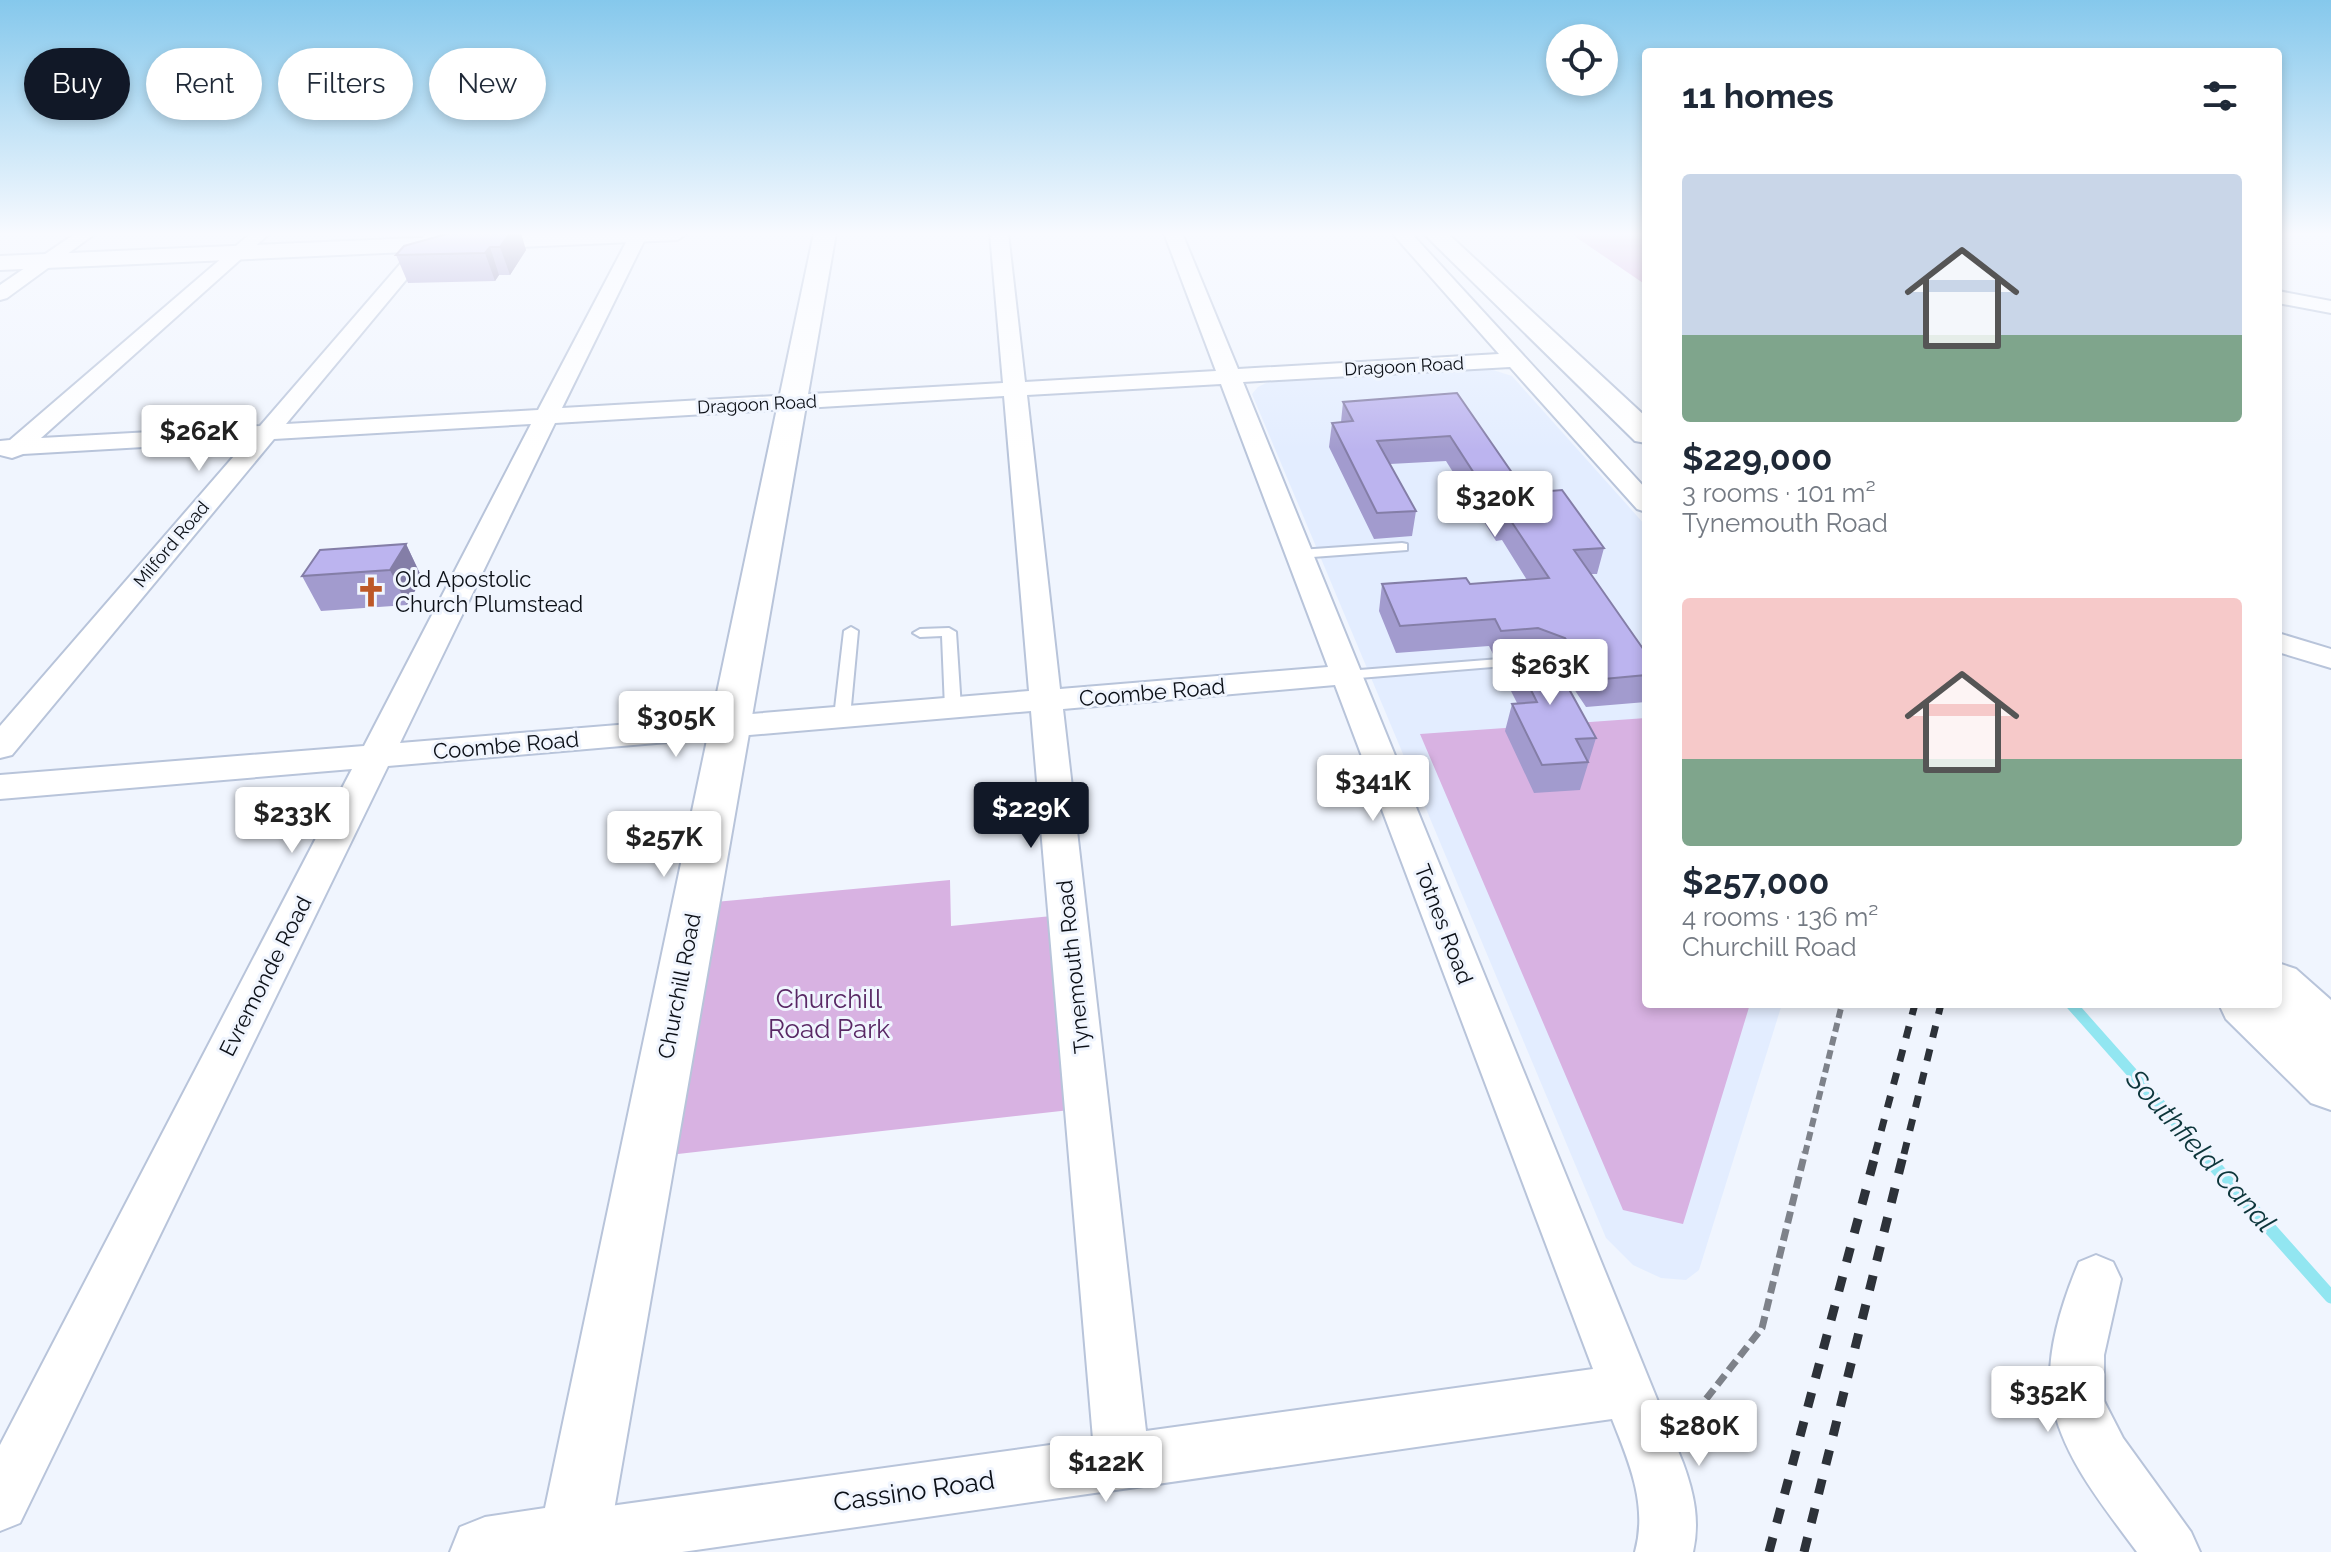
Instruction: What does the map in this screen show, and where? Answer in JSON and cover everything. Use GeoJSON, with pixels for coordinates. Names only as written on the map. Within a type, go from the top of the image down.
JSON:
{"type":"FeatureCollection","features":[{"type":"Feature","properties":{"kind":"main road"},"geometry":{"type":"LineString","coordinates":[[1510,305],[1642,430]]}},
{"type":"Feature","properties":{"kind":"main road"},"geometry":{"type":"LineString","coordinates":[[1538,305],[1642,402]]}},
{"type":"Feature","properties":{"kind":"main road"},"geometry":{"type":"LineString","coordinates":[[2282,988],[2331,1032]]}},
{"type":"Feature","properties":{"kind":"main road"},"geometry":{"type":"LineString","coordinates":[[2249,1008],[2331,1086]]}},
{"type":"Feature","properties":{"kind":"street"},"geometry":{"type":"LineString","coordinates":[[6,452],[177,305]]}},
{"type":"Feature","properties":{"kind":"street","name":"Milford Road"},"geometry":{"type":"LineString","coordinates":[[0,747],[374,305]]}},
{"type":"Feature","properties":{"kind":"street","name":"Evremonde Road"},"geometry":{"type":"LineString","coordinates":[[0,1503],[603,305]]}},
{"type":"Feature","properties":{"kind":"street","name":"Churchill Road"},"geometry":{"type":"LineString","coordinates":[[572,1546],[811,305]]}},
{"type":"Feature","properties":{"kind":"street","name":"Tynemouth Road"},"geometry":{"type":"LineString","coordinates":[[1006,305],[1122,1462]]}},
{"type":"Feature","properties":{"kind":"street","name":"Totnes Road"},"geometry":{"type":"LineString","coordinates":[[1201,305],[1656,1463],[1669,1519],[1664,1552]]}},
{"type":"Feature","properties":{"kind":"street"},"geometry":{"type":"LineString","coordinates":[[1465,305],[1642,500]]}},
{"type":"Feature","properties":{"kind":"street","name":"Dragoon Road"},"geometry":{"type":"LineString","coordinates":[[6,452],[266,433],[1514,360]]}},
{"type":"Feature","properties":{"kind":"street"},"geometry":{"type":"LineString","coordinates":[[2282,643],[2331,659]]}},
{"type":"Feature","properties":{"kind":"street","name":"Coombe Road"},"geometry":{"type":"LineString","coordinates":[[0,787],[1347,675]]}},
{"type":"Feature","properties":{"kind":"street"},"geometry":{"type":"LineString","coordinates":[[2096,1279],[2082,1340],[2077,1379],[2078,1401],[2085,1423],[2102,1452],[2171,1552]]}},
{"type":"Feature","properties":{"kind":"street","name":"Cassino Road"},"geometry":{"type":"LineString","coordinates":[[485,1552],[572,1546],[1122,1462],[1627,1391]]}},
{"type":"Feature","properties":{"kind":"lane"},"geometry":{"type":"LineString","coordinates":[[1299,554],[1402,547]]}},
{"type":"Feature","properties":{"kind":"lane"},"geometry":{"type":"LineString","coordinates":[[842,717],[851,631]]}},
{"type":"Feature","properties":{"kind":"lane"},"geometry":{"type":"LineString","coordinates":[[920,633],[949,632],[953,708]]}},
{"type":"Feature","properties":{"kind":"lane"},"geometry":{"type":"LineString","coordinates":[[1347,675],[1522,661],[1541,664]]}},
{"type":"Feature","properties":{"kind":"path"},"geometry":{"type":"LineString","coordinates":[[1656,1463],[1762,1328],[1841,1008]]}},
{"type":"Feature","properties":{"kind":"shaded area"},"geometry":{"type":"Polygon","coordinates":[[[1487,368],[1512,376],[1642,522],[1642,1008],[1781,1008],[1699,1270],[1686,1280],[1661,1278],[1633,1265],[1606,1238],[1252,394],[1270,381],[1487,368]]]}},
{"type":"Feature","properties":{"kind":"green space"},"geometry":{"type":"Polygon","coordinates":[[[1642,718],[1642,1008],[1749,1008],[1683,1224],[1623,1210],[1420,734],[1642,718]]]}},
{"type":"Feature","properties":{"kind":"green space","name":"Churchill Road Park"},"geometry":{"type":"Polygon","coordinates":[[[950,880],[951,926],[1052,916],[1070,1110],[669,1155],[715,902],[950,880]]]}},
{"type":"Feature","properties":{"kind":"building"},"geometry":{"type":"Polygon","coordinates":[[[1457,393],[1526,493],[1562,490],[1604,548],[1574,550],[1642,647],[1642,675],[1593,680],[1565,638],[1538,628],[1501,631],[1495,619],[1400,626],[1382,584],[1466,578],[1470,584],[1549,578],[1507,515],[1501,515],[1450,436],[1377,441],[1416,511],[1377,513],[1332,423],[1353,421],[1343,402],[1457,393]]]}},
{"type":"Feature","properties":{"kind":"building"},"geometry":{"type":"Polygon","coordinates":[[[406,544],[390,570],[302,576],[320,550],[406,544]]]}},
{"type":"Feature","properties":{"kind":"building"},"geometry":{"type":"Polygon","coordinates":[[[1536,642],[1552,649],[1573,681],[1567,682],[1569,689],[1596,738],[1576,739],[1588,762],[1542,765],[1512,704],[1537,702],[1508,644],[1536,642]]]}},
{"type":"Feature","properties":{"kind":"waterway","name":"Southfield Canal"},"geometry":{"type":"LineString","coordinates":[[2075,1008],[2204,1154]]}},
{"type":"Feature","properties":{"kind":"waterway","name":"Southfield Canal"},"geometry":{"type":"LineString","coordinates":[[2202,1152],[2331,1297]]}},
{"type":"Feature","properties":{"kind":"railway"},"geometry":{"type":"LineString","coordinates":[[1875,1154],[1914,1008]]}},
{"type":"Feature","properties":{"kind":"railway"},"geometry":{"type":"LineString","coordinates":[[1904,1154],[1940,1008]]}},
{"type":"Feature","properties":{"kind":"railway"},"geometry":{"type":"LineString","coordinates":[[1769,1552],[1876,1152]]}},
{"type":"Feature","properties":{"kind":"railway"},"geometry":{"type":"LineString","coordinates":[[1804,1552],[1904,1152]]}},
{"type":"Feature","properties":{"kind":"place","name":"Old Apostolic Church Plumstead"},"geometry":{"type":"Point","coordinates":[371,592]}}]}
